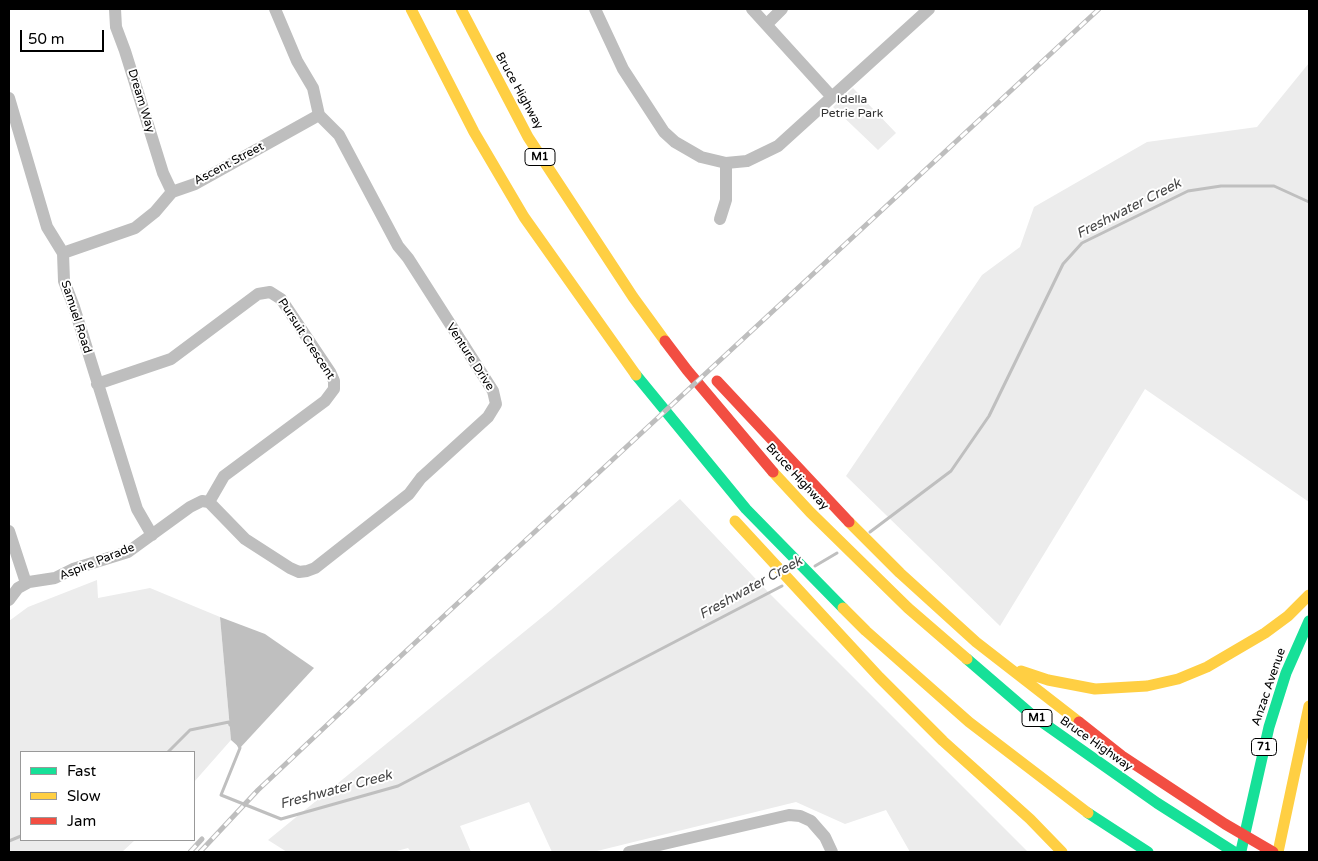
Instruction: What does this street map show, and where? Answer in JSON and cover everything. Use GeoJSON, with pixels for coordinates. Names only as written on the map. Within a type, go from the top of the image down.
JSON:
{"type":"FeatureCollection","features":[{"type":"Feature","properties":{"kind":"highway"},"geometry":{"type":"LineString","coordinates":[[411,9],[474,132],[524,217],[625,362],[708,466],[826,593],[929,687],[1005,751],[1069,800],[1148,852]]}},
{"type":"Feature","properties":{"kind":"highway","name":"Bruce Highway"},"geometry":{"type":"LineString","coordinates":[[461,9],[528,137],[568,201],[633,297],[692,377],[752,448],[810,512],[865,567],[952,647],[1032,715],[1157,803],[1234,852]]}},
{"type":"Feature","properties":{"kind":"highway"},"geometry":{"type":"LineString","coordinates":[[524,217],[528,244]]}},
{"type":"Feature","properties":{"kind":"highway"},"geometry":{"type":"LineString","coordinates":[[633,297],[654,303]]}},
{"type":"Feature","properties":{"kind":"highway"},"geometry":{"type":"LineString","coordinates":[[710,374],[827,500],[882,556],[947,617],[1009,669],[1122,756],[1225,824],[1277,849],[1309,708]]}},
{"type":"Feature","properties":{"kind":"highway"},"geometry":{"type":"LineString","coordinates":[[728,513],[811,604],[920,718],[1010,800],[1062,852]]}},
{"type":"Feature","properties":{"kind":"highway"},"geometry":{"type":"LineString","coordinates":[[1009,669],[1030,672],[1048,680],[1095,688],[1147,686],[1178,678],[1207,666],[1265,633],[1288,616],[1309,595]]}},
{"type":"Feature","properties":{"kind":"highway","name":"Anzac Avenue"},"geometry":{"type":"LineString","coordinates":[[1241,852],[1268,727],[1281,686],[1304,640],[1309,621]]}},
{"type":"Feature","properties":{"kind":"street","name":"Dream Way"},"geometry":{"type":"LineString","coordinates":[[115,9],[116,26],[124,45],[163,173],[172,192]]}},
{"type":"Feature","properties":{"kind":"street","name":"Venture Drive"},"geometry":{"type":"LineString","coordinates":[[209,502],[245,539],[290,568],[307,572],[315,568],[409,494],[420,478],[488,417],[495,407],[493,391],[408,258],[398,246],[339,135],[320,115],[313,88],[297,62],[275,9]]}},
{"type":"Feature","properties":{"kind":"street"},"geometry":{"type":"LineString","coordinates":[[595,9],[623,69],[664,132],[675,142],[701,157],[726,163],[747,161],[763,155],[778,146],[929,9]]}},
{"type":"Feature","properties":{"kind":"street"},"geometry":{"type":"LineString","coordinates":[[752,9],[832,97]]}},
{"type":"Feature","properties":{"kind":"street"},"geometry":{"type":"LineString","coordinates":[[766,24],[782,9]]}},
{"type":"Feature","properties":{"kind":"street","name":"Samuel Road"},"geometry":{"type":"LineString","coordinates":[[9,98],[47,227],[63,253],[64,281],[74,307],[137,509],[152,535]]}},
{"type":"Feature","properties":{"kind":"street","name":"Ascent Street"},"geometry":{"type":"LineString","coordinates":[[172,192],[195,184],[320,115]]}},
{"type":"Feature","properties":{"kind":"street"},"geometry":{"type":"LineString","coordinates":[[720,219],[726,200],[726,163]]}},
{"type":"Feature","properties":{"kind":"street"},"geometry":{"type":"LineString","coordinates":[[63,253],[136,228],[155,212],[172,192]]}},
{"type":"Feature","properties":{"kind":"street","name":"Pursuit Crescent"},"geometry":{"type":"LineString","coordinates":[[97,384],[171,359],[263,292],[274,293],[282,300],[330,372],[334,381],[334,389],[325,401],[224,476],[209,502]]}},
{"type":"Feature","properties":{"kind":"street","name":"Aspire Parade"},"geometry":{"type":"LineString","coordinates":[[26,583],[55,578],[73,569],[124,554],[190,506],[202,501],[209,502]]}},
{"type":"Feature","properties":{"kind":"street"},"geometry":{"type":"LineString","coordinates":[[9,531],[26,583],[9,600]]}},
{"type":"Feature","properties":{"kind":"street"},"geometry":{"type":"LineString","coordinates":[[629,852],[776,816],[800,816],[811,820],[825,837],[832,852]]}},
{"type":"Feature","properties":{"kind":"green space"},"geometry":{"type":"Polygon","coordinates":[[[1309,63],[1309,502],[1145,389],[1000,626],[846,476],[982,275],[1020,247],[1034,207],[1147,142],[1257,127],[1309,63]]]}},
{"type":"Feature","properties":{"kind":"green space","name":"Idella Petrie Park"},"geometry":{"type":"Polygon","coordinates":[[[853,88],[896,133],[878,150],[833,107],[853,88]]]}},
{"type":"Feature","properties":{"kind":"green space"},"geometry":{"type":"Polygon","coordinates":[[[680,499],[770,594],[1028,852],[910,852],[886,810],[845,824],[796,802],[593,852],[552,852],[529,802],[460,826],[471,852],[411,852],[408,848],[393,852],[287,852],[268,840],[551,610],[680,499]]]}},
{"type":"Feature","properties":{"kind":"green space"},"geometry":{"type":"Polygon","coordinates":[[[97,580],[98,598],[150,588],[220,617],[231,740],[195,781],[195,751],[20,751],[20,841],[134,841],[122,852],[9,852],[9,621],[28,607],[97,580]]]}},
{"type":"Feature","properties":{"kind":"shaded area"},"geometry":{"type":"Polygon","coordinates":[[[220,617],[265,634],[314,668],[240,748],[231,740],[220,617]]]}},
{"type":"Feature","properties":{"kind":"waterway","name":"Freshwater Creek"},"geometry":{"type":"LineString","coordinates":[[870,532],[951,471],[989,416],[1063,264],[1082,243],[1188,191],[1221,186],[1274,186],[1309,202]]}},
{"type":"Feature","properties":{"kind":"waterway","name":"Freshwater Creek"},"geometry":{"type":"LineString","coordinates":[[815,566],[837,553]]}},
{"type":"Feature","properties":{"kind":"waterway","name":"Freshwater Creek"},"geometry":{"type":"LineString","coordinates":[[238,744],[240,748],[221,795],[281,819],[398,786],[782,586]]}},
{"type":"Feature","properties":{"kind":"waterway","name":"Freshwater Creek"},"geometry":{"type":"LineString","coordinates":[[169,751],[190,730],[229,722],[230,725]]}},
{"type":"Feature","properties":{"kind":"waterway","name":"Freshwater Creek"},"geometry":{"type":"LineString","coordinates":[[9,841],[20,836]]}},
{"type":"Feature","properties":{"kind":"railway"},"geometry":{"type":"LineString","coordinates":[[200,852],[258,790],[377,678],[1099,9]]}},
{"type":"Feature","properties":{"kind":"railway"},"geometry":{"type":"LineString","coordinates":[[190,852],[202,839]]}},
{"type":"Feature","properties":{"kind":"traffic: fast"},"geometry":{"type":"LineString","coordinates":[[636,375],[746,509],[843,608]]}},
{"type":"Feature","properties":{"kind":"traffic: fast"},"geometry":{"type":"LineString","coordinates":[[1241,851],[1269,727],[1286,673],[1309,621]]}},
{"type":"Feature","properties":{"kind":"traffic: fast"},"geometry":{"type":"LineString","coordinates":[[967,659],[1032,715],[1157,803],[1234,852]]}},
{"type":"Feature","properties":{"kind":"traffic: fast"},"geometry":{"type":"LineString","coordinates":[[1088,813],[1148,852]]}},
{"type":"Feature","properties":{"kind":"traffic: slow"},"geometry":{"type":"LineString","coordinates":[[411,9],[474,132],[524,217],[636,375]]}},
{"type":"Feature","properties":{"kind":"traffic: slow"},"geometry":{"type":"LineString","coordinates":[[461,9],[528,137],[633,297],[665,341]]}},
{"type":"Feature","properties":{"kind":"traffic: slow"},"geometry":{"type":"LineString","coordinates":[[773,472],[810,512],[908,608],[967,659]]}},
{"type":"Feature","properties":{"kind":"traffic: slow"},"geometry":{"type":"LineString","coordinates":[[735,521],[879,677],[943,741],[1030,819],[1062,852]]}},
{"type":"Feature","properties":{"kind":"traffic: slow"},"geometry":{"type":"LineString","coordinates":[[849,522],[900,573],[976,642],[1079,722]]}},
{"type":"Feature","properties":{"kind":"traffic: slow"},"geometry":{"type":"LineString","coordinates":[[1021,671],[1048,680],[1095,689],[1147,686],[1178,679],[1207,667],[1265,633],[1288,616],[1309,595]]}},
{"type":"Feature","properties":{"kind":"traffic: slow"},"geometry":{"type":"LineString","coordinates":[[843,608],[866,631],[969,722],[1088,813]]}},
{"type":"Feature","properties":{"kind":"traffic: slow"},"geometry":{"type":"LineString","coordinates":[[1278,852],[1309,706]]}},
{"type":"Feature","properties":{"kind":"traffic: jam"},"geometry":{"type":"LineString","coordinates":[[665,341],[773,472]]}},
{"type":"Feature","properties":{"kind":"traffic: jam"},"geometry":{"type":"LineString","coordinates":[[717,381],[849,522]]}},
{"type":"Feature","properties":{"kind":"traffic: jam"},"geometry":{"type":"LineString","coordinates":[[1079,722],[1122,756],[1225,824],[1273,852]]}}]}
